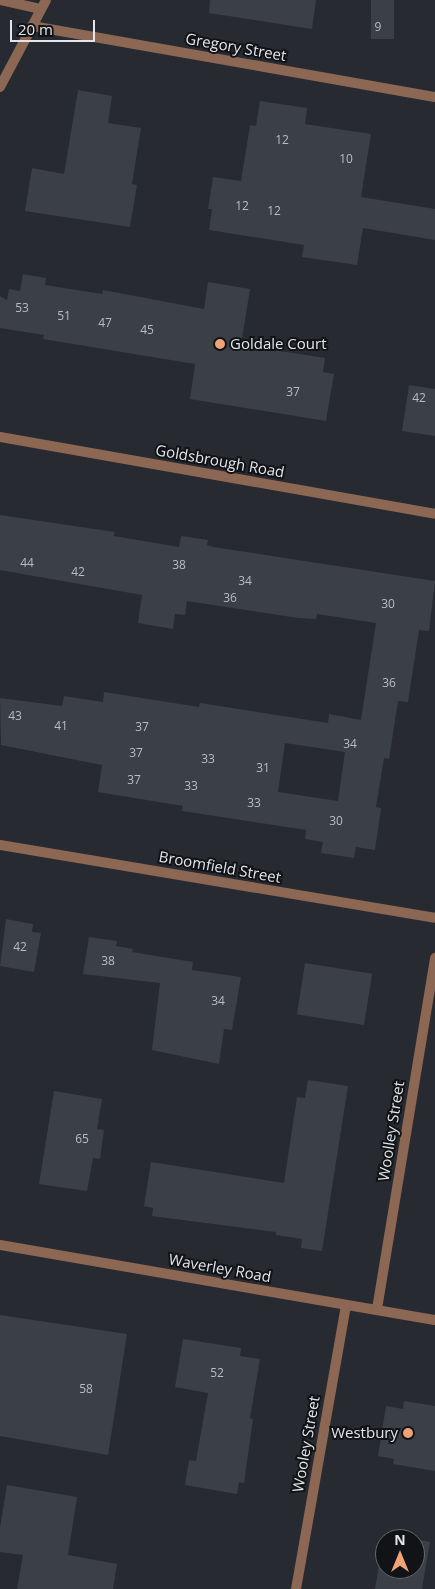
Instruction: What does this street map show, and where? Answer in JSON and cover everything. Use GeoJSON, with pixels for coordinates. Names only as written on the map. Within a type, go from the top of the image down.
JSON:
{"type":"FeatureCollection","features":[{"type":"Feature","properties":{"kind":"street"},"geometry":{"type":"LineString","coordinates":[[0,0],[44,4],[0,87]]}},
{"type":"Feature","properties":{"kind":"street","name":"Gregory Street"},"geometry":{"type":"LineString","coordinates":[[32,26],[435,96]]}},
{"type":"Feature","properties":{"kind":"street","name":"Goldsbrough Road"},"geometry":{"type":"LineString","coordinates":[[0,437],[435,514]]}},
{"type":"Feature","properties":{"kind":"street","name":"Broomfield Street"},"geometry":{"type":"LineString","coordinates":[[0,845],[435,918]]}},
{"type":"Feature","properties":{"kind":"street","name":"Woolley Street"},"geometry":{"type":"LineString","coordinates":[[377,1309],[435,958]]}},
{"type":"Feature","properties":{"kind":"street","name":"Waverley Road"},"geometry":{"type":"LineString","coordinates":[[0,1245],[435,1320]]}},
{"type":"Feature","properties":{"kind":"street","name":"Wooley Street"},"geometry":{"type":"LineString","coordinates":[[296,1589],[346,1304]]}},
{"type":"Feature","properties":{"kind":"building"},"geometry":{"type":"Polygon","coordinates":[[[210,0],[316,0],[312,29],[209,13],[210,0]]]}},
{"type":"Feature","properties":{"kind":"building"},"geometry":{"type":"Polygon","coordinates":[[[371,0],[394,0],[394,39],[371,39],[371,0]]]}},
{"type":"Feature","properties":{"kind":"building"},"geometry":{"type":"Polygon","coordinates":[[[78,90],[112,96],[108,123],[141,128],[132,184],[137,185],[130,227],[25,211],[32,168],[64,174],[78,90]]]}},
{"type":"Feature","properties":{"kind":"building"},"geometry":{"type":"Polygon","coordinates":[[[260,101],[307,108],[305,124],[371,134],[361,197],[435,209],[435,240],[363,228],[357,265],[302,257],[304,245],[209,230],[212,209],[208,209],[213,177],[241,181],[250,125],[256,126],[260,101]]]}},
{"type":"Feature","properties":{"kind":"building"},"geometry":{"type":"Polygon","coordinates":[[[23,274],[46,278],[45,285],[102,294],[103,290],[204,309],[208,282],[250,289],[241,345],[325,358],[323,372],[334,374],[326,421],[190,399],[195,364],[43,339],[44,335],[0,328],[0,296],[7,300],[9,289],[20,291],[23,274]]]}},
{"type":"Feature","properties":{"kind":"building"},"geometry":{"type":"Polygon","coordinates":[[[409,385],[435,389],[435,436],[402,431],[409,385]]]}},
{"type":"Feature","properties":{"kind":"building"},"geometry":{"type":"Polygon","coordinates":[[[0,515],[115,532],[114,536],[179,547],[181,536],[208,540],[207,545],[213,547],[435,581],[429,631],[419,630],[408,702],[398,701],[389,759],[384,758],[376,807],[381,808],[375,850],[356,847],[354,858],[321,853],[323,842],[305,839],[306,830],[182,811],[183,806],[98,792],[102,765],[1,745],[0,698],[62,706],[64,696],[103,702],[104,692],[199,707],[200,703],[328,723],[329,714],[361,720],[376,623],[317,614],[316,619],[298,618],[187,601],[185,615],[175,614],[173,629],[138,623],[142,595],[0,570],[0,515]],[[285,743],[278,792],[338,801],[345,752],[285,743]]]}},
{"type":"Feature","properties":{"kind":"building"},"geometry":{"type":"Polygon","coordinates":[[[6,919],[33,924],[32,932],[41,933],[34,972],[0,966],[6,919]]]}},
{"type":"Feature","properties":{"kind":"building"},"geometry":{"type":"Polygon","coordinates":[[[89,937],[117,941],[116,946],[133,949],[132,952],[193,962],[192,970],[241,977],[232,1030],[224,1029],[219,1064],[152,1050],[160,983],[83,974],[89,937]]]}},
{"type":"Feature","properties":{"kind":"building"},"geometry":{"type":"Polygon","coordinates":[[[305,963],[372,974],[364,1025],[297,1014],[305,963]]]}},
{"type":"Feature","properties":{"kind":"building"},"geometry":{"type":"Polygon","coordinates":[[[308,1080],[348,1086],[322,1251],[301,1248],[302,1239],[276,1235],[276,1232],[152,1216],[153,1208],[144,1206],[151,1162],[284,1183],[297,1097],[305,1098],[308,1080]]]}},
{"type":"Feature","properties":{"kind":"building"},"geometry":{"type":"Polygon","coordinates":[[[54,1091],[102,1099],[97,1129],[104,1130],[100,1159],[93,1158],[87,1191],[39,1184],[54,1091]]]}},
{"type":"Feature","properties":{"kind":"building"},"geometry":{"type":"Polygon","coordinates":[[[0,1315],[127,1334],[108,1455],[0,1436],[0,1315]]]}},
{"type":"Feature","properties":{"kind":"building"},"geometry":{"type":"Polygon","coordinates":[[[183,1339],[241,1348],[240,1356],[260,1359],[250,1418],[253,1419],[244,1483],[239,1482],[237,1494],[185,1485],[189,1460],[196,1461],[208,1393],[175,1387],[183,1339]]]}},
{"type":"Feature","properties":{"kind":"building","name":"Westbury"},"geometry":{"type":"Polygon","coordinates":[[[404,1401],[435,1406],[435,1471],[393,1464],[394,1459],[378,1456],[386,1406],[403,1409],[404,1401]]]}},
{"type":"Feature","properties":{"kind":"building"},"geometry":{"type":"Polygon","coordinates":[[[7,1485],[77,1497],[68,1555],[117,1564],[113,1589],[17,1589],[23,1555],[0,1552],[0,1528],[7,1485]]]}},
{"type":"Feature","properties":{"kind":"building"},"geometry":{"type":"Polygon","coordinates":[[[425,1541],[430,1542],[425,1571],[425,1541]]]}},
{"type":"Feature","properties":{"kind":"building"},"geometry":{"type":"Polygon","coordinates":[[[377,1579],[424,1579],[422,1589],[375,1589],[377,1579]]]}},
{"type":"Feature","properties":{"kind":"place","name":"Goldale Court"},"geometry":{"type":"Point","coordinates":[220,344]}},
{"type":"Feature","properties":{"kind":"place","name":"Westbury"},"geometry":{"type":"Point","coordinates":[408,1433]}}]}
